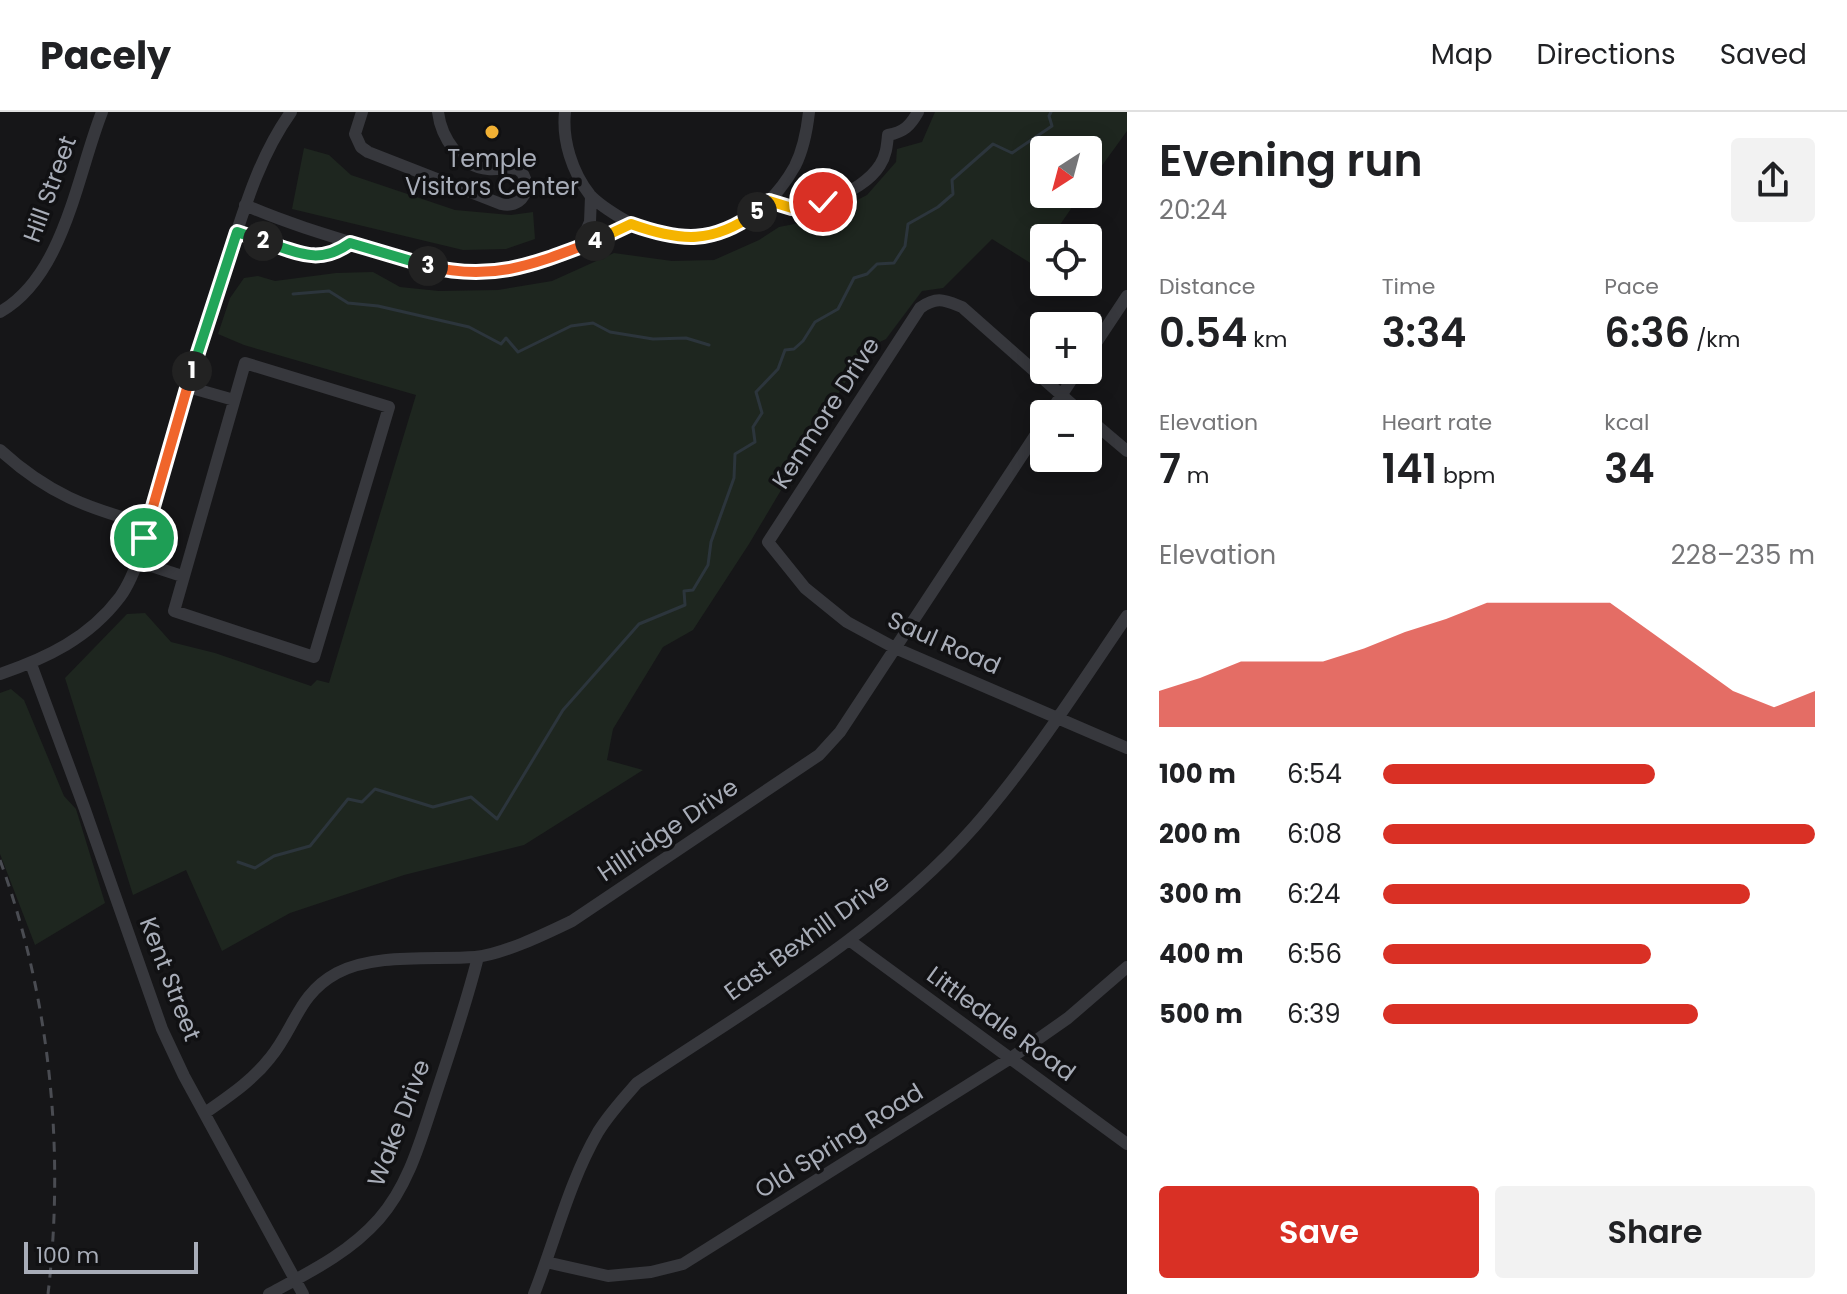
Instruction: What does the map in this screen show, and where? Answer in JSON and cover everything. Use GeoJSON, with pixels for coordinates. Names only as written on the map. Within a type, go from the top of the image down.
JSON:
{"type":"FeatureCollection","features":[{"type":"Feature","properties":{"kind":"street","name":"Hill Street"},"geometry":{"type":"LineString","coordinates":[[0,312],[26,291],[58,241],[102,112]]}},
{"type":"Feature","properties":{"kind":"street"},"geometry":{"type":"LineString","coordinates":[[0,674],[31,664],[86,634],[121,595],[149,525],[245,205],[265,154],[291,112]]}},
{"type":"Feature","properties":{"kind":"street"},"geometry":{"type":"LineString","coordinates":[[362,112],[355,134],[361,147],[368,152],[501,204],[513,204],[522,199],[527,186],[522,173],[512,167],[486,169],[471,164],[447,143],[438,112]]}},
{"type":"Feature","properties":{"kind":"street"},"geometry":{"type":"LineString","coordinates":[[565,112],[565,142],[591,196],[631,224],[696,239],[729,229],[769,201],[795,165],[809,112]]}},
{"type":"Feature","properties":{"kind":"street"},"geometry":{"type":"LineString","coordinates":[[769,201],[792,208],[823,202],[851,190],[880,166],[886,154],[888,135],[902,132],[918,112]]}},
{"type":"Feature","properties":{"kind":"street"},"geometry":{"type":"LineString","coordinates":[[579,247],[590,222],[591,196]]}},
{"type":"Feature","properties":{"kind":"street"},"geometry":{"type":"LineString","coordinates":[[245,205],[350,243],[449,271],[480,273],[531,265],[631,224]]}},
{"type":"Feature","properties":{"kind":"street"},"geometry":{"type":"LineString","coordinates":[[237,232],[308,256],[324,257],[350,243]]}},
{"type":"Feature","properties":{"kind":"street"},"geometry":{"type":"LineString","coordinates":[[1102,334],[1127,296]]}},
{"type":"Feature","properties":{"kind":"street","name":"Kenmore Drive"},"geometry":{"type":"LineString","coordinates":[[768,542],[920,308],[933,299],[943,299],[962,307],[1061,396]]}},
{"type":"Feature","properties":{"kind":"street"},"geometry":{"type":"LineString","coordinates":[[245,363],[389,407],[314,657],[174,611],[182,576],[245,363]]}},
{"type":"Feature","properties":{"kind":"street"},"geometry":{"type":"LineString","coordinates":[[1058,400],[1069,384]]}},
{"type":"Feature","properties":{"kind":"street"},"geometry":{"type":"LineString","coordinates":[[188,387],[234,400]]}},
{"type":"Feature","properties":{"kind":"street"},"geometry":{"type":"LineString","coordinates":[[1061,396],[1066,400]]}},
{"type":"Feature","properties":{"kind":"street"},"geometry":{"type":"LineString","coordinates":[[1102,430],[1127,451]]}},
{"type":"Feature","properties":{"kind":"street","name":"Hillridge Drive"},"geometry":{"type":"LineString","coordinates":[[205,1113],[242,1087],[258,1071],[273,1055],[305,1000],[318,985],[336,974],[355,965],[478,957],[539,936],[572,921],[819,755],[840,732],[1030,443]]}},
{"type":"Feature","properties":{"kind":"street"},"geometry":{"type":"LineString","coordinates":[[0,450],[25,473],[58,494],[101,512],[149,525]]}},
{"type":"Feature","properties":{"kind":"street","name":"Saul Road"},"geometry":{"type":"LineString","coordinates":[[768,542],[805,588],[847,622],[895,648],[1127,748]]}},
{"type":"Feature","properties":{"kind":"street"},"geometry":{"type":"LineString","coordinates":[[136,561],[182,576]]}},
{"type":"Feature","properties":{"kind":"street","name":"East Bexhill Drive"},"geometry":{"type":"LineString","coordinates":[[534,1294],[579,1170],[614,1108],[637,1083],[849,940],[900,899],[972,828],[1058,719],[1127,616]]}},
{"type":"Feature","properties":{"kind":"street","name":"Kent Street"},"geometry":{"type":"LineString","coordinates":[[31,664],[162,1029],[303,1294]]}},
{"type":"Feature","properties":{"kind":"street","name":"Littledale Road"},"geometry":{"type":"LineString","coordinates":[[849,940],[1127,1144]]}},
{"type":"Feature","properties":{"kind":"street","name":"Wake Drive"},"geometry":{"type":"LineString","coordinates":[[269,1294],[334,1260],[380,1218],[399,1192],[416,1153],[467,1000],[478,957]]}},
{"type":"Feature","properties":{"kind":"street","name":"Old Spring Road"},"geometry":{"type":"LineString","coordinates":[[546,1262],[608,1276],[651,1272],[683,1264],[1011,1058],[1068,1018],[1127,967]]}},
{"type":"Feature","properties":{"kind":"shaded area"},"geometry":{"type":"Polygon","coordinates":[[[935,112],[1127,112],[1127,131],[1102,166],[1102,136],[1030,136],[1030,208],[1071,208],[1061,224],[1030,224],[1030,263],[992,239],[943,288],[922,291],[886,339],[865,349],[749,544],[693,630],[663,647],[613,729],[607,760],[643,770],[524,845],[404,875],[290,913],[222,951],[186,870],[133,895],[65,678],[127,614],[145,613],[171,642],[215,653],[311,686],[317,680],[329,683],[416,395],[244,345],[218,334],[230,298],[244,278],[258,276],[275,281],[373,272],[400,287],[439,291],[498,290],[552,281],[614,253],[672,261],[714,260],[759,240],[779,227],[820,219],[867,195],[896,162],[897,149],[922,142],[935,112]]]}},
{"type":"Feature","properties":{"kind":"shaded area"},"geometry":{"type":"Polygon","coordinates":[[[304,148],[329,155],[351,175],[455,210],[511,215],[533,212],[535,239],[506,249],[463,250],[292,209],[304,148]]]}},
{"type":"Feature","properties":{"kind":"shaded area"},"geometry":{"type":"Polygon","coordinates":[[[11,689],[24,700],[64,796],[76,809],[105,903],[35,945],[0,854],[0,693],[11,689]]]}},
{"type":"Feature","properties":{"kind":"waterway"},"geometry":{"type":"LineString","coordinates":[[238,862],[255,868],[274,856],[310,846],[348,799],[362,802],[375,789],[433,807],[471,797],[497,819],[563,710],[639,624],[685,605],[684,591],[693,590],[708,565],[711,542],[734,478],[735,454],[755,442],[753,427],[762,413],[756,392],[778,369],[785,350],[794,349],[815,322],[838,309],[854,278],[867,274],[877,264],[894,263],[905,246],[908,224],[938,207],[953,194],[952,180],[993,144],[1012,153],[1052,126],[1051,112]]}},
{"type":"Feature","properties":{"kind":"waterway"},"geometry":{"type":"LineString","coordinates":[[293,294],[329,291],[348,303],[378,306],[469,327],[501,344],[506,338],[518,352],[571,326],[593,323],[610,332],[653,339],[686,338],[709,345]]}},
{"type":"Feature","properties":{"kind":"railway"},"geometry":{"type":"LineString","coordinates":[[0,860],[31,965],[49,1074],[55,1184],[48,1294]]}},
{"type":"Feature","properties":{"kind":"place","name":"Temple Visitors Center"},"geometry":{"type":"Point","coordinates":[492,132]}},
{"type":"Feature","properties":{"kind":"route"},"geometry":{"type":"LineString","coordinates":[[144,538],[237,232],[308,256],[324,257],[350,243],[449,271],[480,273],[506,271],[558,257],[631,224],[696,239],[729,229],[769,201],[777,206],[792,208],[823,202]]}}]}
